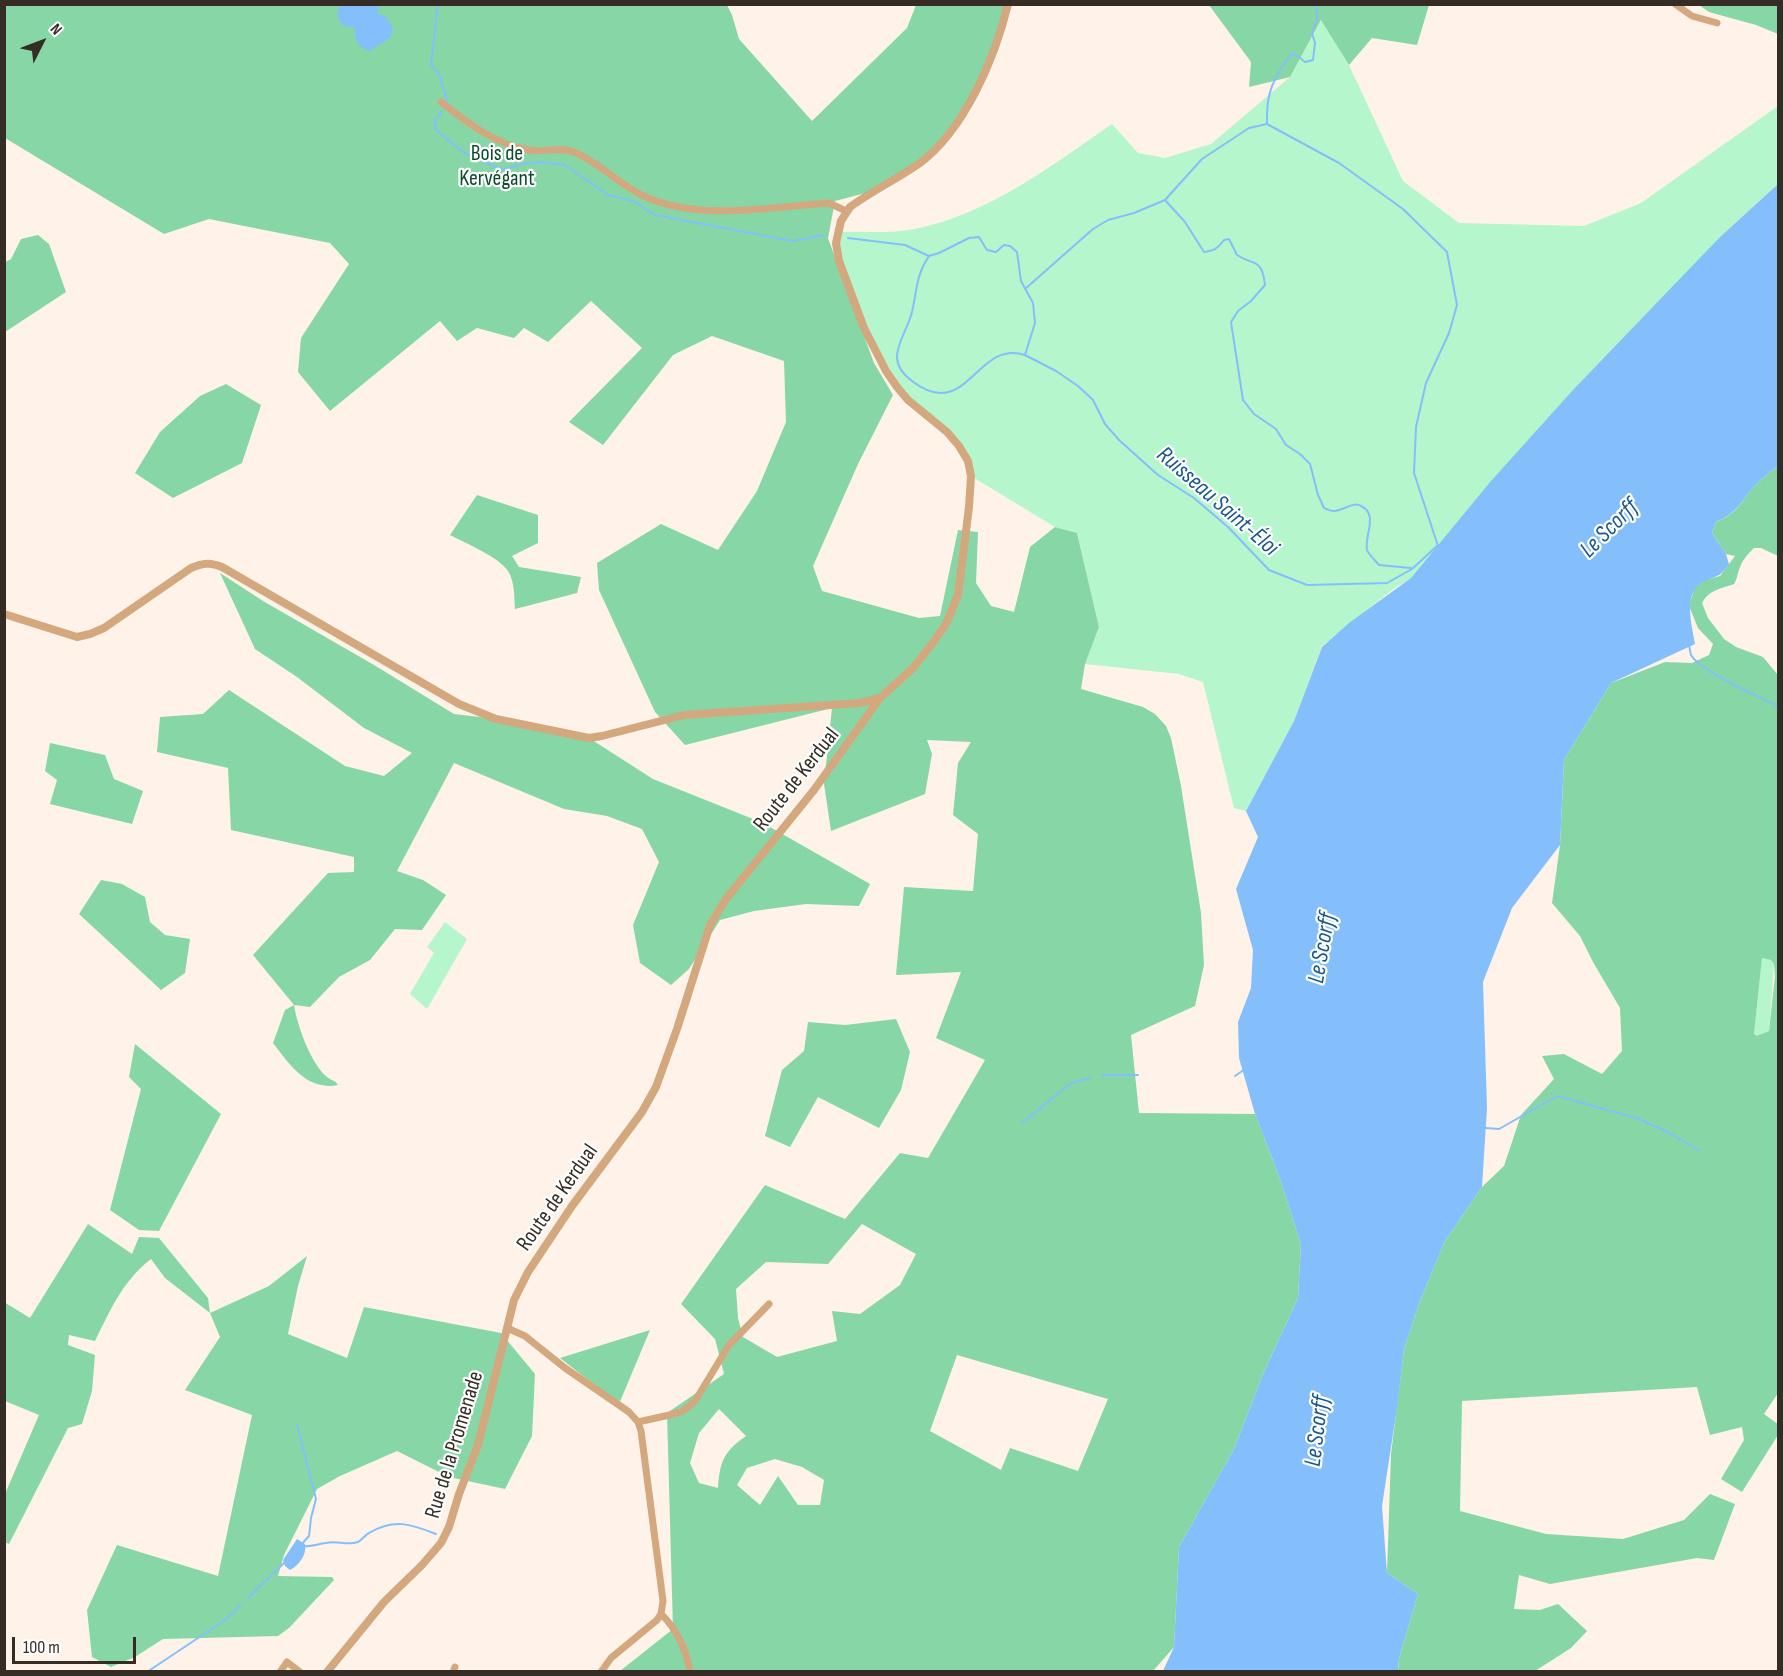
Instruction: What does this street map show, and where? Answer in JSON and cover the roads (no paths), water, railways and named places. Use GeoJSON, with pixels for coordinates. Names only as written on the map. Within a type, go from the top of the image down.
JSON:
{"type":"FeatureCollection","features":[{"type":"Feature","properties":{"kind":"street"},"geometry":{"type":"LineString","coordinates":[[441,102],[462,119],[512,145],[527,150],[556,149],[575,153],[646,198],[673,207],[713,212],[829,203],[846,211],[863,197],[919,163],[947,135],[960,118],[990,61],[1008,4]]}},
{"type":"Feature","properties":{"kind":"street"},"geometry":{"type":"LineString","coordinates":[[1676,4],[1692,16],[1717,23]]}},
{"type":"Feature","properties":{"kind":"street","name":"Route de Kerdual"},"geometry":{"type":"LineString","coordinates":[[507,1329],[514,1300],[528,1272],[572,1206],[642,1112],[656,1087],[710,925],[726,899],[814,790],[880,698],[913,668],[946,624],[958,595],[969,507],[971,476],[968,461],[947,432],[908,400],[885,372],[864,328],[839,261],[837,232],[846,211]]}},
{"type":"Feature","properties":{"kind":"street"},"geometry":{"type":"LineString","coordinates":[[4,614],[77,637],[90,634],[104,628],[191,568],[209,563],[222,567],[474,711],[581,737],[602,736],[684,715],[860,703],[880,698]]}},
{"type":"Feature","properties":{"kind":"street"},"geometry":{"type":"LineString","coordinates":[[638,1422],[683,1411],[695,1401],[729,1345],[769,1304]]}},
{"type":"Feature","properties":{"kind":"street"},"geometry":{"type":"LineString","coordinates":[[507,1329],[525,1336],[565,1368],[629,1412],[638,1422],[641,1431],[663,1601],[661,1614],[657,1620],[611,1658],[601,1671]]}},
{"type":"Feature","properties":{"kind":"street","name":"Rue de la Promenade"},"geometry":{"type":"LineString","coordinates":[[327,1671],[384,1602],[441,1543],[449,1527],[478,1445],[507,1329]]}},
{"type":"Feature","properties":{"kind":"street"},"geometry":{"type":"LineString","coordinates":[[661,1614],[666,1618],[684,1647],[690,1671]]}},
{"type":"Feature","properties":{"kind":"street"},"geometry":{"type":"LineString","coordinates":[[280,1671],[287,1662],[300,1671]]}},
{"type":"Feature","properties":{"kind":"water"},"geometry":{"type":"Polygon","coordinates":[[[340,5],[379,5],[377,14],[385,16],[393,27],[391,37],[370,51],[362,47],[356,39],[355,28],[343,26],[337,15],[340,5]]]}},
{"type":"Feature","properties":{"kind":"water","name":"Le Scorff"},"geometry":{"type":"Polygon","coordinates":[[[1778,184],[1778,466],[1756,484],[1731,513],[1716,522],[1712,533],[1726,554],[1729,564],[1722,573],[1699,585],[1694,591],[1690,608],[1695,644],[1611,683],[1564,760],[1560,845],[1512,908],[1483,982],[1487,1108],[1482,1187],[1445,1241],[1420,1301],[1404,1349],[1382,1506],[1387,1573],[1418,1594],[1399,1658],[1398,1671],[1163,1671],[1174,1647],[1179,1547],[1234,1449],[1263,1374],[1298,1298],[1301,1244],[1280,1179],[1255,1114],[1239,1058],[1238,1022],[1251,988],[1253,950],[1236,889],[1258,837],[1246,811],[1294,721],[1322,647],[1349,623],[1411,578],[1491,481],[1573,390],[1720,237],[1778,184]]]}},
{"type":"Feature","properties":{"kind":"water"},"geometry":{"type":"Polygon","coordinates":[[[297,1539],[305,1544],[305,1552],[290,1570],[285,1566],[283,1560],[297,1539]]]}},
{"type":"Feature","properties":{"kind":"waterway","name":"Ruisseau Saint-Éloi"},"geometry":{"type":"LineString","coordinates":[[438,4],[431,65],[439,74],[448,104]]}},
{"type":"Feature","properties":{"kind":"waterway"},"geometry":{"type":"LineString","coordinates":[[1317,4],[1317,20],[1312,33],[1315,43],[1313,60],[1305,62],[1295,54],[1290,55],[1279,72],[1269,95],[1267,124],[1339,163],[1403,209],[1447,252],[1457,305],[1449,333],[1426,383],[1416,427],[1414,473],[1438,546]]}},
{"type":"Feature","properties":{"kind":"waterway","name":"Ruisseau Saint-Éloi"},"geometry":{"type":"LineString","coordinates":[[442,111],[435,121],[437,131],[463,152],[502,170],[521,164],[541,162],[565,165],[608,195],[633,201],[655,215],[793,241],[823,235]]}},
{"type":"Feature","properties":{"kind":"waterway"},"geometry":{"type":"LineString","coordinates":[[1025,289],[1093,229],[1108,220],[1134,213],[1165,200],[1202,159],[1249,128],[1267,124]]}},
{"type":"Feature","properties":{"kind":"waterway"},"geometry":{"type":"LineString","coordinates":[[1165,200],[1185,222],[1204,252],[1213,250],[1224,240],[1229,239],[1237,255],[1256,264],[1262,270],[1265,285],[1251,301],[1238,311],[1231,322],[1243,400],[1254,414],[1276,429],[1286,445],[1310,464],[1324,508],[1334,511],[1358,505],[1366,510],[1370,520],[1367,550],[1379,565],[1411,568]]}},
{"type":"Feature","properties":{"kind":"waterway","name":"Ruisseau Saint-Éloi"},"geometry":{"type":"LineString","coordinates":[[848,238],[905,245],[929,256],[969,238],[979,237],[987,250],[996,252],[1004,245],[1010,246],[1017,252],[1021,281],[1033,303],[1035,323],[1025,355],[1056,371],[1078,386],[1093,400],[1105,424],[1119,440],[1158,475],[1194,498],[1228,527],[1269,570],[1307,585],[1387,583],[1412,569],[1437,546]]}},
{"type":"Feature","properties":{"kind":"waterway","name":"Ruisseau Saint-Éloi"},"geometry":{"type":"LineString","coordinates":[[929,256],[919,276],[912,312],[898,348],[898,365],[903,373],[922,388],[941,393],[952,391],[962,385],[1000,355],[1012,353],[1025,355]]}},
{"type":"Feature","properties":{"kind":"waterway"},"geometry":{"type":"LineString","coordinates":[[1689,646],[1691,655],[1706,669],[1778,706]]}},
{"type":"Feature","properties":{"kind":"waterway"},"geometry":{"type":"LineString","coordinates":[[1235,1076],[1245,1069]]}},
{"type":"Feature","properties":{"kind":"waterway"},"geometry":{"type":"LineString","coordinates":[[1102,1075],[1138,1075]]}},
{"type":"Feature","properties":{"kind":"waterway"},"geometry":{"type":"LineString","coordinates":[[1022,1123],[1071,1083],[1090,1078]]}},
{"type":"Feature","properties":{"kind":"waterway"},"geometry":{"type":"LineString","coordinates":[[1485,1128],[1499,1129],[1557,1096],[1637,1118],[1699,1150]]}},
{"type":"Feature","properties":{"kind":"waterway"},"geometry":{"type":"LineString","coordinates":[[297,1425],[316,1499],[309,1536],[301,1545]]}},
{"type":"Feature","properties":{"kind":"waterway"},"geometry":{"type":"LineString","coordinates":[[303,1546],[330,1542],[354,1543],[378,1528],[395,1524],[410,1525],[436,1534]]}},
{"type":"Feature","properties":{"kind":"waterway"},"geometry":{"type":"LineString","coordinates":[[248,1598],[285,1562]]}},
{"type":"Feature","properties":{"kind":"waterway"},"geometry":{"type":"LineString","coordinates":[[147,1672],[225,1620],[241,1605]]}},
{"type":"Feature","properties":{"kind":"park label","name":"Bois de Kervégant"},"geometry":{"type":"Point","coordinates":[497,166]}}]}
